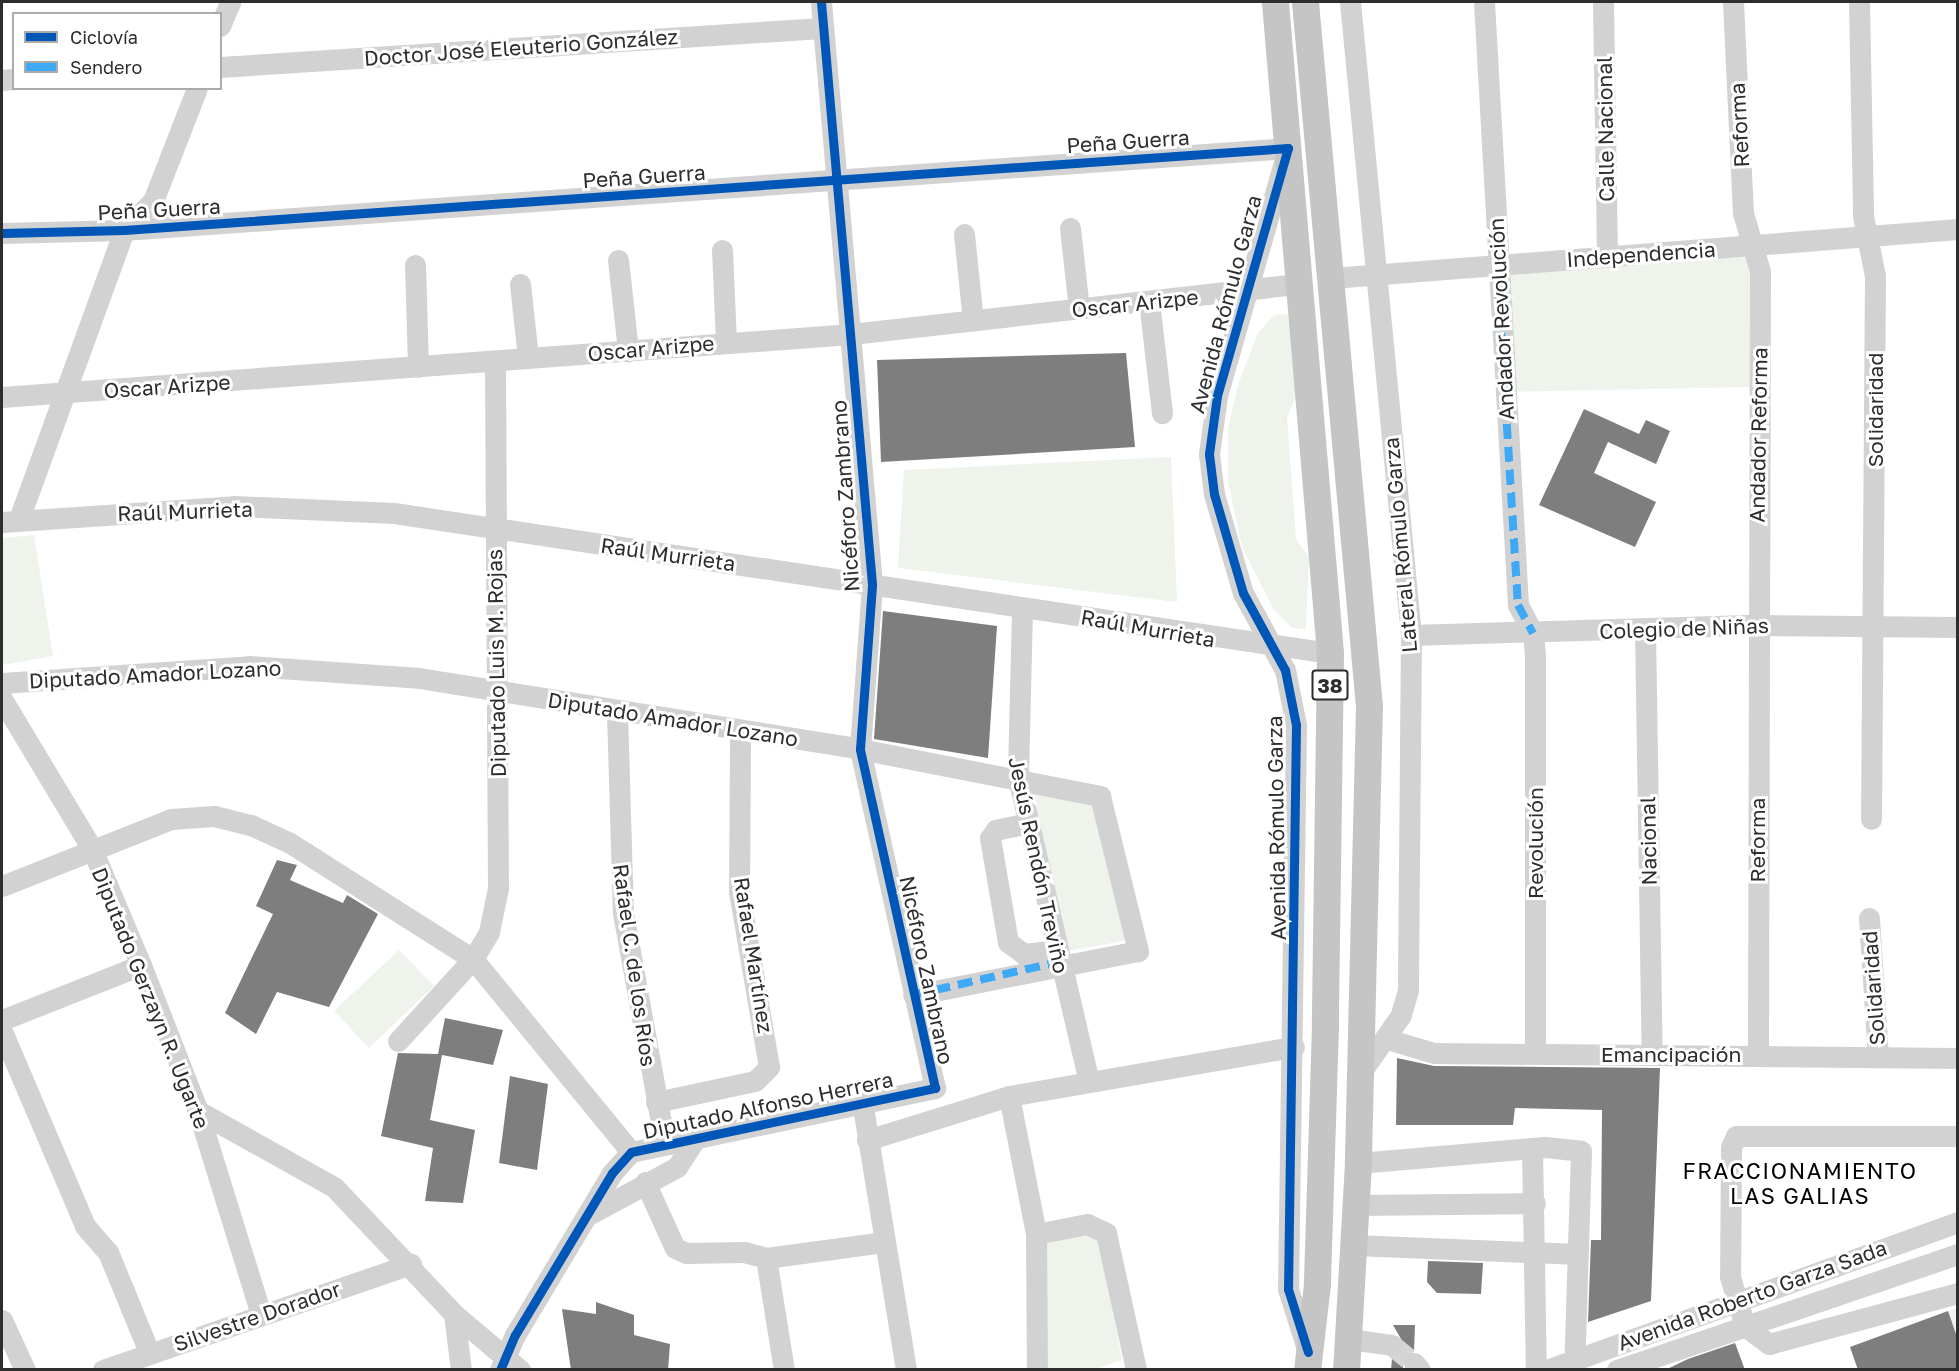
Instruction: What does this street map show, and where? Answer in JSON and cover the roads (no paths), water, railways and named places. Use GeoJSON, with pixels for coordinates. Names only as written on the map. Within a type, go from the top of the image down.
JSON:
{"type":"FeatureCollection","features":[{"type":"Feature","properties":{"kind":"main road","name":"Avenida Rómulo Garza"},"geometry":{"type":"LineString","coordinates":[[1275,2],[1330,653],[1325,1037],[1317,1284],[1308,1361]]}},
{"type":"Feature","properties":{"kind":"main road","name":"38"},"geometry":{"type":"LineString","coordinates":[[1305,2],[1368,656],[1358,1163],[1346,1370]]}},
{"type":"Feature","properties":{"kind":"street"},"geometry":{"type":"LineString","coordinates":[[222,21],[230,2]]}},
{"type":"Feature","properties":{"kind":"street","name":"Nicéforo Zambrano"},"geometry":{"type":"LineString","coordinates":[[821,2],[872,584],[860,749],[934,1088]]}},
{"type":"Feature","properties":{"kind":"street","name":"Lateral Rómulo Garza"},"geometry":{"type":"LineString","coordinates":[[1350,2],[1374,274],[1412,635],[1411,970],[1406,1005],[1387,1039],[1359,1075]]}},
{"type":"Feature","properties":{"kind":"street","name":"Andador Revolución"},"geometry":{"type":"LineString","coordinates":[[1484,2],[1518,605],[1533,633]]}},
{"type":"Feature","properties":{"kind":"street","name":"Calle Nacional"},"geometry":{"type":"LineString","coordinates":[[1603,2],[1607,257]]}},
{"type":"Feature","properties":{"kind":"street","name":"Reforma"},"geometry":{"type":"LineString","coordinates":[[1733,2],[1743,213],[1753,246]]}},
{"type":"Feature","properties":{"kind":"street","name":"Solidaridad"},"geometry":{"type":"LineString","coordinates":[[1859,2],[1866,236],[1875,276],[1875,627],[1871,819]]}},
{"type":"Feature","properties":{"kind":"street","name":"Doctor José Eleuterio González"},"geometry":{"type":"LineString","coordinates":[[222,67],[822,28]]}},
{"type":"Feature","properties":{"kind":"street"},"geometry":{"type":"LineString","coordinates":[[10,520],[64,393],[124,230],[153,201],[196,90]]}},
{"type":"Feature","properties":{"kind":"street","name":"Peña Guerra"},"geometry":{"type":"LineString","coordinates":[[2,233],[124,230],[1288,148]]}},
{"type":"Feature","properties":{"kind":"street","name":"Avenida Rómulo Garza"},"geometry":{"type":"LineString","coordinates":[[1288,148],[1216,396],[1209,454],[1214,494],[1243,593],[1285,670],[1296,725],[1294,1047],[1288,1289],[1308,1361]]}},
{"type":"Feature","properties":{"kind":"street"},"geometry":{"type":"LineString","coordinates":[[1070,228],[1079,309]]}},
{"type":"Feature","properties":{"kind":"street","name":"Independencia"},"geometry":{"type":"LineString","coordinates":[[1332,278],[1866,236],[1955,232]]}},
{"type":"Feature","properties":{"kind":"street"},"geometry":{"type":"LineString","coordinates":[[964,234],[973,321]]}},
{"type":"Feature","properties":{"kind":"street","name":"Andador Reforma"},"geometry":{"type":"LineString","coordinates":[[1753,246],[1760,270],[1756,625]]}},
{"type":"Feature","properties":{"kind":"street"},"geometry":{"type":"LineString","coordinates":[[722,250],[726,343]]}},
{"type":"Feature","properties":{"kind":"street"},"geometry":{"type":"LineString","coordinates":[[618,260],[628,351]]}},
{"type":"Feature","properties":{"kind":"street"},"geometry":{"type":"LineString","coordinates":[[415,265],[418,367]]}},
{"type":"Feature","properties":{"kind":"street"},"geometry":{"type":"LineString","coordinates":[[520,284],[528,358]]}},
{"type":"Feature","properties":{"kind":"street","name":"Oscar Arizpe"},"geometry":{"type":"LineString","coordinates":[[2,397],[851,334],[1300,285]]}},
{"type":"Feature","properties":{"kind":"street"},"geometry":{"type":"LineString","coordinates":[[1149,301],[1162,413]]}},
{"type":"Feature","properties":{"kind":"street","name":"Diputado Luis M. Rojas"},"geometry":{"type":"LineString","coordinates":[[398,1041],[473,959],[489,932],[500,860],[492,529],[495,361]]}},
{"type":"Feature","properties":{"kind":"street","name":"Raúl Murrieta"},"geometry":{"type":"LineString","coordinates":[[10,520],[234,506],[394,513],[872,584],[1022,610],[1272,648],[1330,653]]}},
{"type":"Feature","properties":{"kind":"street","name":"Jesús Rendón Treviño"},"geometry":{"type":"LineString","coordinates":[[1022,610],[1018,777],[1057,956],[1089,1081]]}},
{"type":"Feature","properties":{"kind":"street","name":"Reforma"},"geometry":{"type":"LineString","coordinates":[[1756,625],[1758,1054]]}},
{"type":"Feature","properties":{"kind":"street","name":"Colegio de Niñas"},"geometry":{"type":"LineString","coordinates":[[1412,635],[1756,625],[1958,627]]}},
{"type":"Feature","properties":{"kind":"street","name":"Nacional"},"geometry":{"type":"LineString","coordinates":[[1645,629],[1652,1054]]}},
{"type":"Feature","properties":{"kind":"street","name":"Revolución"},"geometry":{"type":"LineString","coordinates":[[1533,633],[1535,1053]]}},
{"type":"Feature","properties":{"kind":"street","name":"Diputado Amador Lozano"},"geometry":{"type":"LineString","coordinates":[[2,683],[249,666],[497,689],[617,713],[860,749],[1018,777],[1100,796],[1139,943],[1132,954],[1057,956]]}},
{"type":"Feature","properties":{"kind":"street","name":"Diputado Gerzayn R. Ugarte"},"geometry":{"type":"LineString","coordinates":[[2,699],[92,849],[141,965],[198,1111],[261,1314]]}},
{"type":"Feature","properties":{"kind":"street","name":"Rafael C. de los Ríos"},"geometry":{"type":"LineString","coordinates":[[617,713],[623,913],[665,1144]]}},
{"type":"Feature","properties":{"kind":"street","name":"Rafael Martínez"},"geometry":{"type":"LineString","coordinates":[[656,1102],[754,1081],[767,1071],[768,1047],[739,891],[740,731]]}},
{"type":"Feature","properties":{"kind":"street"},"geometry":{"type":"LineString","coordinates":[[2,886],[92,849],[190,815],[251,825],[290,843],[473,959],[631,1152]]}},
{"type":"Feature","properties":{"kind":"street"},"geometry":{"type":"LineString","coordinates":[[1028,823],[996,830],[990,838],[1008,942],[1024,954],[1057,956]]}},
{"type":"Feature","properties":{"kind":"street","name":"Solidaridad"},"geometry":{"type":"LineString","coordinates":[[1869,918],[1878,1058]]}},
{"type":"Feature","properties":{"kind":"street"},"geometry":{"type":"LineString","coordinates":[[913,995],[1057,956]]}},
{"type":"Feature","properties":{"kind":"street"},"geometry":{"type":"LineString","coordinates":[[2,1020],[141,965]]}},
{"type":"Feature","properties":{"kind":"street"},"geometry":{"type":"LineString","coordinates":[[2,1031],[85,1226],[108,1252],[149,1352]]}},
{"type":"Feature","properties":{"kind":"street","name":"Emancipación"},"geometry":{"type":"LineString","coordinates":[[1387,1039],[1434,1053],[1758,1054],[1958,1058]]}},
{"type":"Feature","properties":{"kind":"street"},"geometry":{"type":"LineString","coordinates":[[867,1140],[1009,1096],[1294,1047]]}},
{"type":"Feature","properties":{"kind":"street","name":"Diputado Alfonso Herrera"},"geometry":{"type":"LineString","coordinates":[[510,1365],[612,1173],[631,1152],[863,1107],[934,1088]]}},
{"type":"Feature","properties":{"kind":"street"},"geometry":{"type":"LineString","coordinates":[[1009,1096],[1036,1234],[1036,1370]]}},
{"type":"Feature","properties":{"kind":"street"},"geometry":{"type":"LineString","coordinates":[[863,1107],[906,1370]]}},
{"type":"Feature","properties":{"kind":"street"},"geometry":{"type":"LineString","coordinates":[[198,1111],[334,1187],[411,1264],[454,1314],[510,1365]]}},
{"type":"Feature","properties":{"kind":"street"},"geometry":{"type":"LineString","coordinates":[[1958,1136],[1734,1138],[1734,1301],[1745,1326],[1769,1344],[1958,1293]]}},
{"type":"Feature","properties":{"kind":"street"},"geometry":{"type":"LineString","coordinates":[[591,1214],[684,1161],[695,1138]]}},
{"type":"Feature","properties":{"kind":"street"},"geometry":{"type":"LineString","coordinates":[[1532,1148],[1537,1252],[1536,1370]]}},
{"type":"Feature","properties":{"kind":"street"},"geometry":{"type":"LineString","coordinates":[[1358,1163],[1532,1148],[1581,1151],[1574,1254],[1573,1365]]}},
{"type":"Feature","properties":{"kind":"street"},"geometry":{"type":"LineString","coordinates":[[645,1182],[675,1248],[766,1258],[885,1242]]}},
{"type":"Feature","properties":{"kind":"street"},"geometry":{"type":"LineString","coordinates":[[1355,1205],[1535,1203]]}},
{"type":"Feature","properties":{"kind":"street","name":"Avenida Roberto Garza Sada"},"geometry":{"type":"LineString","coordinates":[[1547,1370],[1573,1365],[1734,1301],[1958,1222]]}},
{"type":"Feature","properties":{"kind":"street"},"geometry":{"type":"LineString","coordinates":[[1036,1234],[1087,1224],[1106,1233],[1136,1370]]}},
{"type":"Feature","properties":{"kind":"street"},"geometry":{"type":"LineString","coordinates":[[1354,1245],[1574,1254]]}},
{"type":"Feature","properties":{"kind":"street","name":"Avenida Roberto Garza Sada"},"geometry":{"type":"LineString","coordinates":[[1617,1370],[1958,1254]]}},
{"type":"Feature","properties":{"kind":"street"},"geometry":{"type":"LineString","coordinates":[[766,1258],[784,1370]]}},
{"type":"Feature","properties":{"kind":"street","name":"Silvestre Dorador"},"geometry":{"type":"LineString","coordinates":[[103,1370],[149,1352],[411,1264]]}},
{"type":"Feature","properties":{"kind":"street"},"geometry":{"type":"LineString","coordinates":[[454,1314],[461,1370]]}},
{"type":"Feature","properties":{"kind":"street"},"geometry":{"type":"LineString","coordinates":[[2,1320],[25,1370]]}},
{"type":"Feature","properties":{"kind":"street"},"geometry":{"type":"LineString","coordinates":[[1349,1339],[1392,1345]]}},
{"type":"Feature","properties":{"kind":"tunnel"},"geometry":{"type":"LineString","coordinates":[[1392,1345],[1414,1363]]}},
{"type":"Feature","properties":{"kind":"district","name":"FRACCIONAMIENTO LAS GALIAS"},"geometry":{"type":"Point","coordinates":[1800,1182]}}]}
